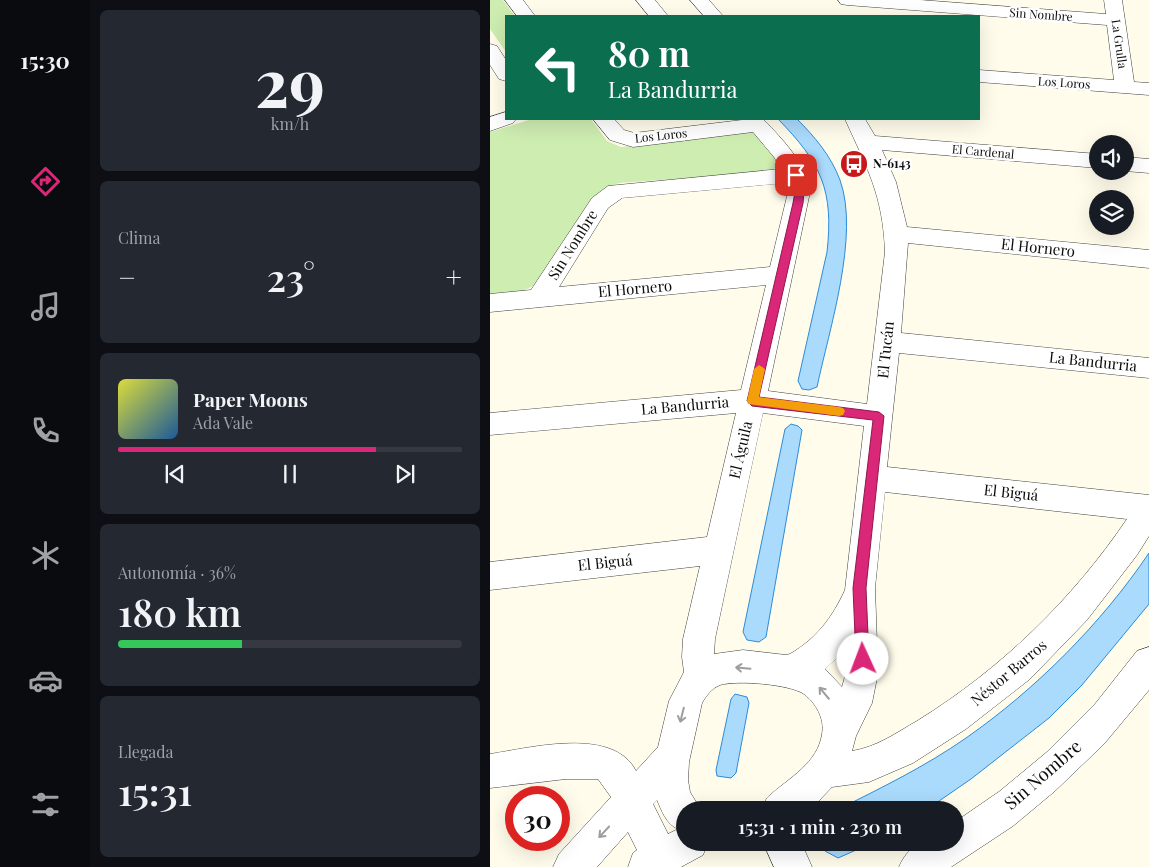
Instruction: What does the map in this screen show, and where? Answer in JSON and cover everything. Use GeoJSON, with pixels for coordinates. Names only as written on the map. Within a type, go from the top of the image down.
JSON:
{"type":"FeatureCollection","features":[{"type":"Feature","properties":{"kind":"street"},"geometry":{"type":"LineString","coordinates":[[514,0],[525,15]]}},
{"type":"Feature","properties":{"kind":"street"},"geometry":{"type":"LineString","coordinates":[[699,0],[713,15]]}},
{"type":"Feature","properties":{"kind":"street","name":"Sin Nombre"},"geometry":{"type":"LineString","coordinates":[[847,0],[1116,20]]}},
{"type":"Feature","properties":{"kind":"street","name":"La Grulla"},"geometry":{"type":"LineString","coordinates":[[1113,0],[1125,87]]}},
{"type":"Feature","properties":{"kind":"street"},"geometry":{"type":"LineString","coordinates":[[636,15],[652,9]]}},
{"type":"Feature","properties":{"kind":"street"},"geometry":{"type":"LineString","coordinates":[[490,50],[505,73]]}},
{"type":"Feature","properties":{"kind":"street","name":"Los Loros"},"geometry":{"type":"LineString","coordinates":[[980,76],[1149,89]]}},
{"type":"Feature","properties":{"kind":"street"},"geometry":{"type":"LineString","coordinates":[[490,124],[505,118]]}},
{"type":"Feature","properties":{"kind":"street","name":"Los Loros"},"geometry":{"type":"LineString","coordinates":[[604,120],[617,135],[624,139],[643,140],[755,122]]}},
{"type":"Feature","properties":{"kind":"street","name":"El Tucán"},"geometry":{"type":"LineString","coordinates":[[840,732],[855,703],[862,673],[860,588],[897,252],[897,234],[891,197],[868,142],[856,120]]}},
{"type":"Feature","properties":{"kind":"street","name":"El Águila"},"geometry":{"type":"LineString","coordinates":[[701,678],[698,647],[780,275],[798,203],[799,192],[796,175],[787,159],[755,122]]}},
{"type":"Feature","properties":{"kind":"street","name":"El Cardenal"},"geometry":{"type":"LineString","coordinates":[[868,142],[1089,160]]}},
{"type":"Feature","properties":{"kind":"street"},"geometry":{"type":"LineString","coordinates":[[1134,165],[1149,166]]}},
{"type":"Feature","properties":{"kind":"street","name":"Sin Nombre"},"geometry":{"type":"LineString","coordinates":[[539,298],[600,203],[610,194],[622,189],[796,175]]}},
{"type":"Feature","properties":{"kind":"street","name":"El Hornero"},"geometry":{"type":"LineString","coordinates":[[897,234],[1149,259]]}},
{"type":"Feature","properties":{"kind":"street","name":"El Hornero"},"geometry":{"type":"LineString","coordinates":[[490,303],[780,275]]}},
{"type":"Feature","properties":{"kind":"street","name":"La Bandurria"},"geometry":{"type":"LineString","coordinates":[[887,342],[1149,368]]}},
{"type":"Feature","properties":{"kind":"street","name":"La Bandurria"},"geometry":{"type":"LineString","coordinates":[[490,424],[729,401],[752,401],[879,416]]}},
{"type":"Feature","properties":{"kind":"street","name":"El Biguá"},"geometry":{"type":"LineString","coordinates":[[872,478],[1149,510]]}},
{"type":"Feature","properties":{"kind":"street","name":"Néstor Barros"},"geometry":{"type":"LineString","coordinates":[[824,770],[848,770],[870,765],[890,756],[934,731],[1016,671],[1047,641],[1109,570],[1149,510]]}},
{"type":"Feature","properties":{"kind":"street","name":"El Biguá"},"geometry":{"type":"LineString","coordinates":[[490,576],[719,550]]}},
{"type":"Feature","properties":{"kind":"street","name":"El Tucán"},"geometry":{"type":"LineString","coordinates":[[788,672],[816,657],[839,636],[860,588]]}},
{"type":"Feature","properties":{"kind":"street","name":"Sin Nombre"},"geometry":{"type":"LineString","coordinates":[[918,867],[1018,799],[1059,765],[1094,730],[1132,687],[1149,663]]}},
{"type":"Feature","properties":{"kind":"street"},"geometry":{"type":"LineString","coordinates":[[676,801],[673,797],[670,778],[672,757],[686,701],[692,688],[701,678],[712,671],[729,667],[802,675],[816,683],[828,696],[837,713],[840,732],[824,770],[808,788],[791,801]]}},
{"type":"Feature","properties":{"kind":"street"},"geometry":{"type":"LineString","coordinates":[[572,867],[672,757]]}},
{"type":"Feature","properties":{"kind":"street"},"geometry":{"type":"LineString","coordinates":[[490,771],[578,761],[604,762],[614,769],[665,855]]}},
{"type":"Feature","properties":{"kind":"street"},"geometry":{"type":"LineString","coordinates":[[785,851],[793,867]]}},
{"type":"Feature","properties":{"kind":"green space"},"geometry":{"type":"Polygon","coordinates":[[[490,0],[503,0],[514,15],[505,15],[505,51],[490,29],[490,0]]]}},
{"type":"Feature","properties":{"kind":"green space"},"geometry":{"type":"Polygon","coordinates":[[[529,120],[592,120],[607,141],[621,147],[751,132],[755,134],[778,162],[777,166],[767,172],[619,183],[605,188],[595,197],[537,284],[521,292],[490,295],[490,132],[529,120]]]}},
{"type":"Feature","properties":{"kind":"water"},"geometry":{"type":"Polygon","coordinates":[[[779,120],[798,120],[827,155],[840,180],[845,202],[847,228],[845,255],[835,311],[817,387],[809,390],[802,389],[798,381],[827,252],[828,211],[826,194],[821,179],[814,164],[793,135],[779,120]]]}},
{"type":"Feature","properties":{"kind":"water"},"geometry":{"type":"Polygon","coordinates":[[[791,424],[798,426],[802,430],[766,637],[759,642],[747,640],[743,632],[785,429],[791,424]]]}},
{"type":"Feature","properties":{"kind":"water"},"geometry":{"type":"Polygon","coordinates":[[[1149,553],[1149,604],[1082,685],[1049,718],[971,779],[939,801],[854,801],[935,758],[992,719],[1066,654],[1110,605],[1149,553]]]}},
{"type":"Feature","properties":{"kind":"water"},"geometry":{"type":"Polygon","coordinates":[[[735,694],[747,697],[749,703],[736,773],[731,778],[717,776],[716,770],[731,699],[735,694]]]}},
{"type":"Feature","properties":{"kind":"water"},"geometry":{"type":"Polygon","coordinates":[[[825,851],[854,851],[838,858],[825,851]]]}},
{"type":"Feature","properties":{"kind":"slow traffic"},"geometry":{"type":"LineString","coordinates":[[759,369],[752,401],[839,411]]}},
{"type":"Feature","properties":{"kind":"place","name":"N-6143"},"geometry":{"type":"Point","coordinates":[854,164]}},
{"type":"Feature","properties":{"kind":"route"},"geometry":{"type":"LineString","coordinates":[[796,175],[799,192],[798,203],[752,401],[879,416],[860,588],[863,659]]}}]}
